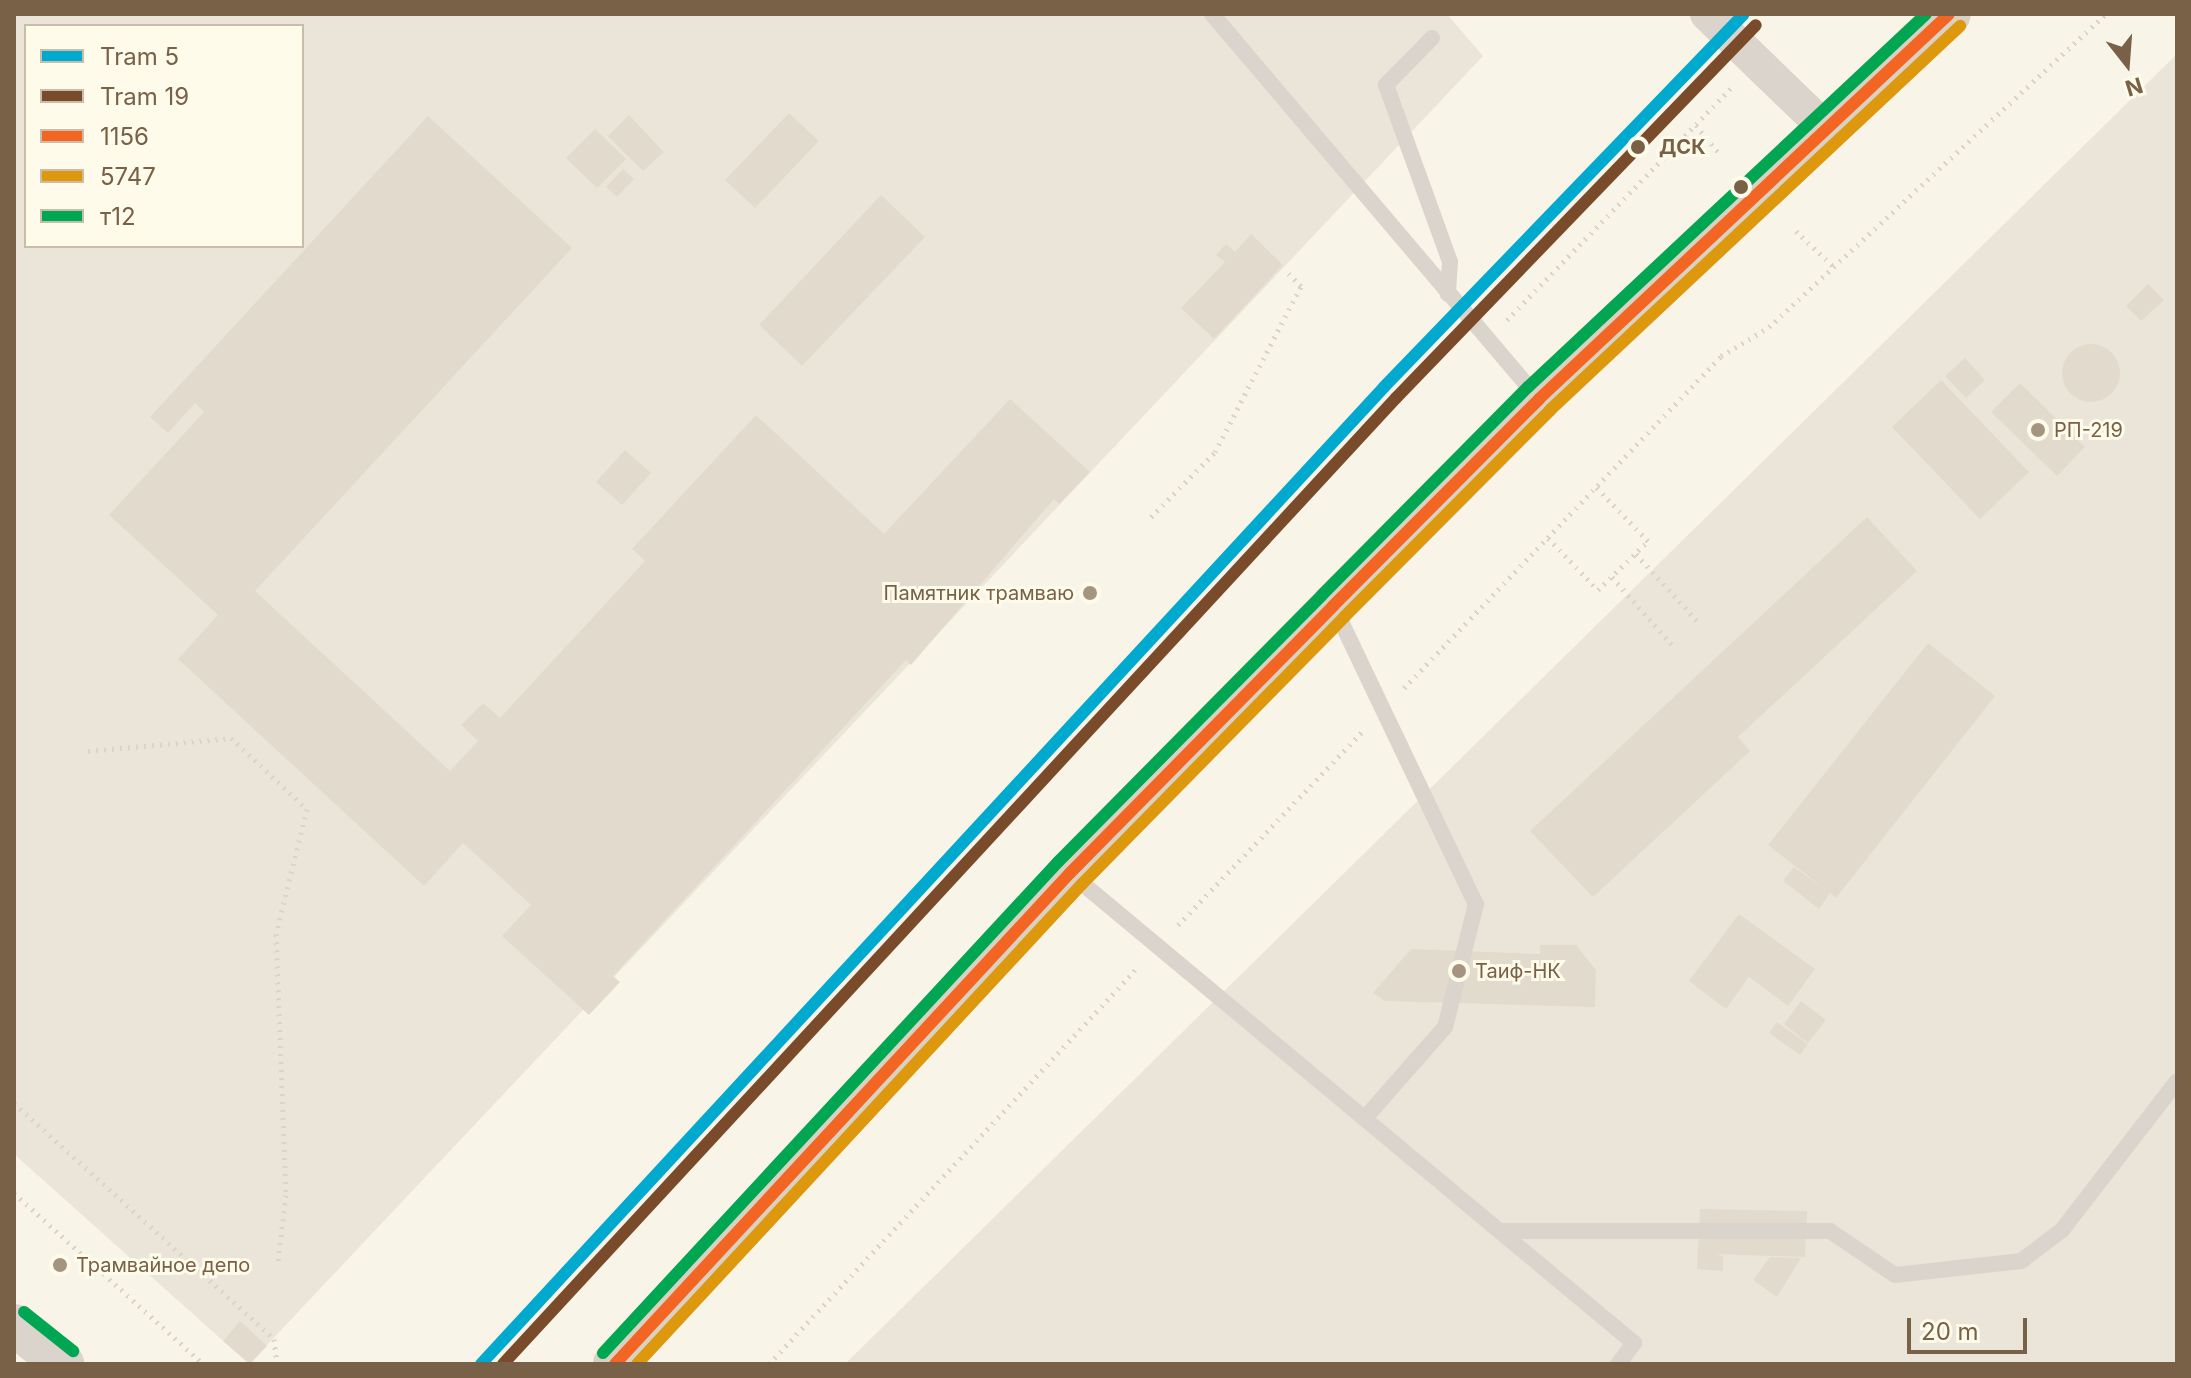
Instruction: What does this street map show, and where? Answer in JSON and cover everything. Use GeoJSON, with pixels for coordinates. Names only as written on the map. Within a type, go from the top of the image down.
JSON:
{"type":"FeatureCollection","features":[{"type":"Feature","properties":{"kind":"main road"},"geometry":{"type":"LineString","coordinates":[[615,1364],[1070,873],[1333,606],[1539,399],[1949,14]]}},
{"type":"Feature","properties":{"kind":"street"},"geometry":{"type":"LineString","coordinates":[[1707,14],[1826,129]]}},
{"type":"Feature","properties":{"kind":"street"},"geometry":{"type":"LineString","coordinates":[[14,1325],[63,1364]]}},
{"type":"Feature","properties":{"kind":"lane"},"geometry":{"type":"LineString","coordinates":[[1212,14],[1539,399]]}},
{"type":"Feature","properties":{"kind":"lane"},"geometry":{"type":"LineString","coordinates":[[1432,38],[1386,85],[1450,262],[1448,294]]}},
{"type":"Feature","properties":{"kind":"lane"},"geometry":{"type":"LineString","coordinates":[[1333,606],[1476,904],[1445,1027],[1365,1118]]}},
{"type":"Feature","properties":{"kind":"lane"},"geometry":{"type":"LineString","coordinates":[[1070,873],[1634,1343],[1620,1363]]}},
{"type":"Feature","properties":{"kind":"lane"},"geometry":{"type":"LineString","coordinates":[[1500,1231],[1830,1231],[1895,1275],[2021,1261],[2062,1230],[2177,1081]]}},
{"type":"Feature","properties":{"kind":"path"},"geometry":{"type":"LineString","coordinates":[[769,1364],[1158,946],[1721,356],[1769,327],[2106,14]]}},
{"type":"Feature","properties":{"kind":"path"},"geometry":{"type":"LineString","coordinates":[[1488,340],[1756,60]]}},
{"type":"Feature","properties":{"kind":"path"},"geometry":{"type":"LineString","coordinates":[[1696,125],[1720,155]]}},
{"type":"Feature","properties":{"kind":"path"},"geometry":{"type":"LineString","coordinates":[[1796,231],[1834,267]]}},
{"type":"Feature","properties":{"kind":"path"},"geometry":{"type":"LineString","coordinates":[[1151,517],[1215,452],[1301,286],[1285,270]]}},
{"type":"Feature","properties":{"kind":"path"},"geometry":{"type":"LineString","coordinates":[[1548,538],[1598,590],[1636,554],[1648,541],[1596,487]]}},
{"type":"Feature","properties":{"kind":"path"},"geometry":{"type":"LineString","coordinates":[[1636,554],[1700,624]]}},
{"type":"Feature","properties":{"kind":"path"},"geometry":{"type":"LineString","coordinates":[[1612,577],[1675,648]]}},
{"type":"Feature","properties":{"kind":"path"},"geometry":{"type":"LineString","coordinates":[[88,751],[231,738],[307,809],[276,934],[286,1195],[278,1261]]}},
{"type":"Feature","properties":{"kind":"path"},"geometry":{"type":"LineString","coordinates":[[14,1103],[274,1339],[277,1364]]}},
{"type":"Feature","properties":{"kind":"path"},"geometry":{"type":"LineString","coordinates":[[14,1193],[203,1364]]}},
{"type":"Feature","properties":{"kind":"shaded area"},"geometry":{"type":"Polygon","coordinates":[[[14,14],[1447,14],[1483,56],[249,1364],[14,1154],[14,14]]]}},
{"type":"Feature","properties":{"kind":"shaded area"},"geometry":{"type":"Polygon","coordinates":[[[2177,54],[2177,1364],[845,1364],[2177,54]]]}},
{"type":"Feature","properties":{"kind":"building"},"geometry":{"type":"Polygon","coordinates":[[[789,113],[819,141],[755,208],[725,180],[789,113]]]}},
{"type":"Feature","properties":{"kind":"building"},"geometry":{"type":"Polygon","coordinates":[[[629,115],[664,152],[643,171],[608,136],[629,115]]]}},
{"type":"Feature","properties":{"kind":"building"},"geometry":{"type":"Polygon","coordinates":[[[428,116],[572,248],[255,591],[450,771],[478,741],[461,725],[483,703],[500,718],[645,561],[632,549],[756,415],[884,534],[1010,399],[1090,472],[1059,504],[1054,499],[911,665],[906,660],[613,976],[620,982],[589,1015],[502,936],[531,905],[463,843],[424,886],[178,659],[218,615],[109,515],[204,412],[195,403],[168,433],[150,417],[428,116]]]}},
{"type":"Feature","properties":{"kind":"building"},"geometry":{"type":"Polygon","coordinates":[[[595,129],[626,159],[597,188],[566,158],[595,129]]]}},
{"type":"Feature","properties":{"kind":"building"},"geometry":{"type":"Polygon","coordinates":[[[623,169],[634,179],[617,197],[606,187],[623,169]]]}},
{"type":"Feature","properties":{"kind":"building"},"geometry":{"type":"Polygon","coordinates":[[[881,195],[925,237],[802,366],[759,325],[881,195]]]}},
{"type":"Feature","properties":{"kind":"building"},"geometry":{"type":"Polygon","coordinates":[[[1251,234],[1283,265],[1214,339],[1181,308],[1225,262],[1216,255],[1226,244],[1235,252],[1251,234]]]}},
{"type":"Feature","properties":{"kind":"building"},"geometry":{"type":"Polygon","coordinates":[[[2148,284],[2164,300],[2141,321],[2126,306],[2148,284]]]}},
{"type":"Feature","properties":{"kind":"building"},"geometry":{"type":"Polygon","coordinates":[[[2091,344],[2112,352],[2120,373],[2112,394],[2091,402],[2070,394],[2062,373],[2070,352],[2091,344]]]}},
{"type":"Feature","properties":{"kind":"building"},"geometry":{"type":"Polygon","coordinates":[[[1965,358],[1985,380],[1966,398],[1945,376],[1965,358]]]}},
{"type":"Feature","properties":{"kind":"building"},"geometry":{"type":"Polygon","coordinates":[[[1941,380],[2029,472],[1980,519],[1892,427],[1941,380]]]}},
{"type":"Feature","properties":{"kind":"building","name":"РП-219"},"geometry":{"type":"Polygon","coordinates":[[[2020,383],[2085,447],[2057,476],[1991,412],[2020,383]]]}},
{"type":"Feature","properties":{"kind":"building"},"geometry":{"type":"Polygon","coordinates":[[[625,450],[651,473],[622,505],[596,482],[625,450]]]}},
{"type":"Feature","properties":{"kind":"building"},"geometry":{"type":"Polygon","coordinates":[[[1867,517],[1917,571],[1738,737],[1750,751],[1593,897],[1530,831],[1867,517]]]}},
{"type":"Feature","properties":{"kind":"building"},"geometry":{"type":"Polygon","coordinates":[[[1928,643],[1995,696],[1836,898],[1830,893],[1819,909],[1783,881],[1794,867],[1827,891],[1768,845],[1928,643]]]}},
{"type":"Feature","properties":{"kind":"building"},"geometry":{"type":"Polygon","coordinates":[[[1739,914],[1815,969],[1788,1006],[1749,977],[1726,1009],[1689,981],[1739,914]]]}},
{"type":"Feature","properties":{"kind":"building"},"geometry":{"type":"Polygon","coordinates":[[[1540,945],[1576,945],[1596,970],[1595,1007],[1385,1001],[1373,993],[1411,949],[1540,954],[1540,945]]]}},
{"type":"Feature","properties":{"kind":"building"},"geometry":{"type":"Polygon","coordinates":[[[1801,1001],[1826,1020],[1808,1043],[1784,1024],[1801,1001]]]}},
{"type":"Feature","properties":{"kind":"building"},"geometry":{"type":"Polygon","coordinates":[[[1777,1022],[1808,1044],[1800,1055],[1769,1033],[1777,1022]]]}},
{"type":"Feature","properties":{"kind":"building"},"geometry":{"type":"Polygon","coordinates":[[[1700,1209],[1807,1211],[1805,1257],[1715,1254],[1723,1256],[1723,1271],[1697,1269],[1700,1209]]]}},
{"type":"Feature","properties":{"kind":"building"},"geometry":{"type":"Polygon","coordinates":[[[1770,1257],[1801,1258],[1777,1297],[1753,1280],[1770,1257]]]}},
{"type":"Feature","properties":{"kind":"building"},"geometry":{"type":"Polygon","coordinates":[[[240,1321],[267,1346],[250,1364],[223,1341],[240,1321]]]}},
{"type":"Feature","properties":{"kind":"tram line","name":"5"},"geometry":{"type":"LineString","coordinates":[[481,1364],[1384,387],[1744,14]]}},
{"type":"Feature","properties":{"kind":"tram line","name":"19"},"geometry":{"type":"LineString","coordinates":[[503,1364],[1396,398],[1756,25]]}},
{"type":"Feature","properties":{"kind":"transit line","name":"т12"},"geometry":{"type":"LineString","coordinates":[[603,1353],[1058,862],[1528,387],[1926,14]]}},
{"type":"Feature","properties":{"kind":"transit line","name":"1156"},"geometry":{"type":"LineString","coordinates":[[615,1364],[1070,873],[1333,606],[1539,399],[1949,14]]}},
{"type":"Feature","properties":{"kind":"transit line","name":"5747"},"geometry":{"type":"LineString","coordinates":[[637,1364],[1082,884],[1344,617],[1550,410],[1960,26]]}},
{"type":"Feature","properties":{"kind":"transit line","name":"т12"},"geometry":{"type":"LineString","coordinates":[[24,1312],[73,1351]]}},
{"type":"Feature","properties":{"kind":"place","name":"ДСК"},"geometry":{"type":"Point","coordinates":[1638,147]}},
{"type":"Feature","properties":{"kind":"place","name":"РП-219"},"geometry":{"type":"Point","coordinates":[2038,430]}},
{"type":"Feature","properties":{"kind":"place","name":"Памятник трамваю"},"geometry":{"type":"Point","coordinates":[1090,593]}},
{"type":"Feature","properties":{"kind":"place","name":"Таиф-НК"},"geometry":{"type":"Point","coordinates":[1459,971]}},
{"type":"Feature","properties":{"kind":"place","name":"Трамвайное депо"},"geometry":{"type":"Point","coordinates":[60,1265]}}]}
